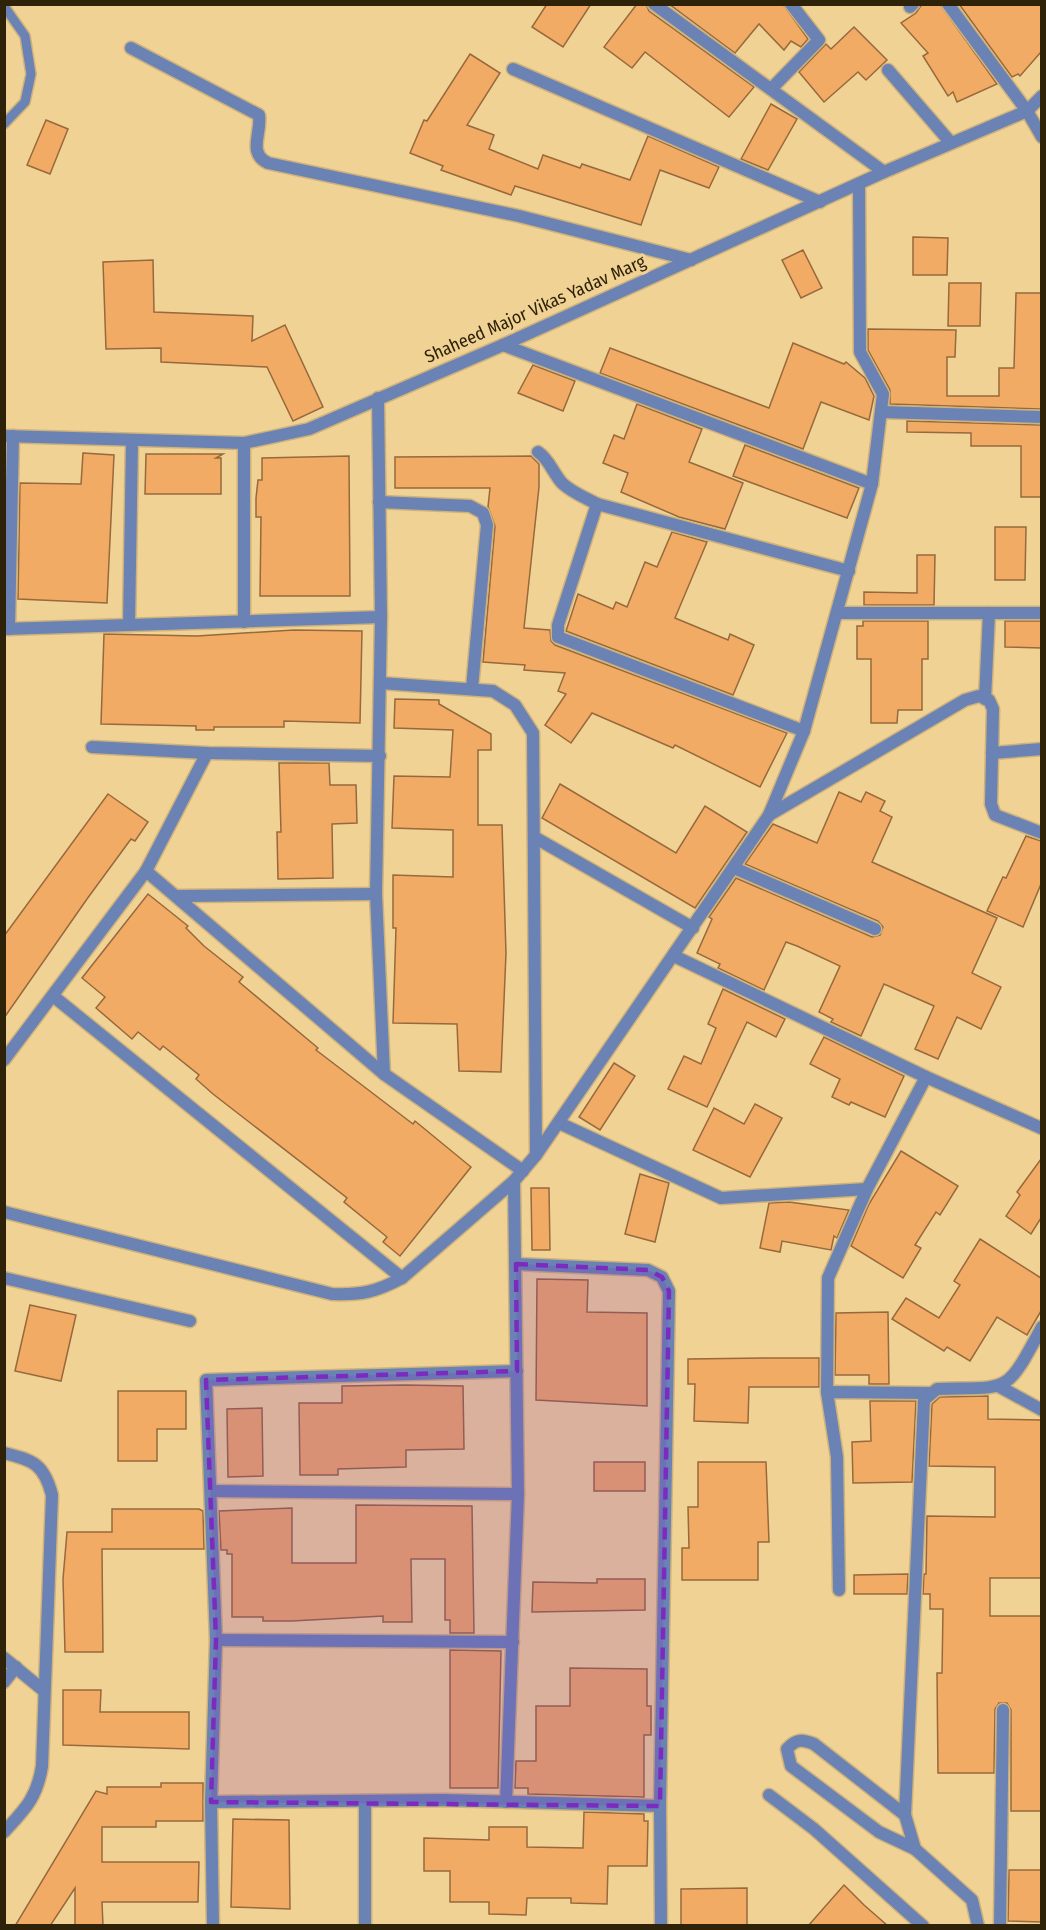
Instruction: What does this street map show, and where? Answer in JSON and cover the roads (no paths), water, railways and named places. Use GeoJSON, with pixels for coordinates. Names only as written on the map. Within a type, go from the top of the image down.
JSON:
{"type":"FeatureCollection","features":[{"type":"Feature","properties":{"kind":"street"},"geometry":{"type":"LineString","coordinates":[[654,4],[884,172]]}},
{"type":"Feature","properties":{"kind":"street"},"geometry":{"type":"LineString","coordinates":[[772,88],[819,40],[791,4]]}},
{"type":"Feature","properties":{"kind":"street"},"geometry":{"type":"LineString","coordinates":[[948,4],[1026,111],[1041,137]]}},
{"type":"Feature","properties":{"kind":"street"},"geometry":{"type":"LineString","coordinates":[[131,48],[259,114],[256,151],[260,158],[268,163],[519,216],[691,260]]}},
{"type":"Feature","properties":{"kind":"street"},"geometry":{"type":"LineString","coordinates":[[513,69],[820,202]]}},
{"type":"Feature","properties":{"kind":"street"},"geometry":{"type":"LineString","coordinates":[[888,70],[951,143]]}},
{"type":"Feature","properties":{"kind":"street"},"geometry":{"type":"LineString","coordinates":[[1026,111],[1041,96]]}},
{"type":"Feature","properties":{"kind":"street","name":"Shaheed Major Vikas Yadav Marg"},"geometry":{"type":"LineString","coordinates":[[9,436],[244,443],[309,429],[503,345],[884,172],[1026,111]]}},
{"type":"Feature","properties":{"kind":"street"},"geometry":{"type":"LineString","coordinates":[[4,1212],[332,1294],[360,1295],[402,1278],[523,1171],[560,1123],[769,815],[804,731],[872,484],[882,412],[883,394],[860,352],[859,184]]}},
{"type":"Feature","properties":{"kind":"street"},"geometry":{"type":"LineString","coordinates":[[503,345],[872,484]]}},
{"type":"Feature","properties":{"kind":"street"},"geometry":{"type":"LineString","coordinates":[[378,398],[381,617],[376,894],[384,1074]]}},
{"type":"Feature","properties":{"kind":"street"},"geometry":{"type":"LineString","coordinates":[[882,412],[1041,417]]}},
{"type":"Feature","properties":{"kind":"street"},"geometry":{"type":"LineString","coordinates":[[9,436],[7,629],[381,617]]}},
{"type":"Feature","properties":{"kind":"street"},"geometry":{"type":"LineString","coordinates":[[129,625],[132,441]]}},
{"type":"Feature","properties":{"kind":"street"},"geometry":{"type":"LineString","coordinates":[[244,443],[244,622]]}},
{"type":"Feature","properties":{"kind":"street"},"geometry":{"type":"LineString","coordinates":[[538,452],[545,457],[553,472],[565,486],[597,504],[849,571]]}},
{"type":"Feature","properties":{"kind":"street"},"geometry":{"type":"LineString","coordinates":[[380,502],[470,506],[483,513],[487,525],[472,688]]}},
{"type":"Feature","properties":{"kind":"street"},"geometry":{"type":"LineString","coordinates":[[597,504],[558,625],[558,637],[804,731]]}},
{"type":"Feature","properties":{"kind":"street"},"geometry":{"type":"LineString","coordinates":[[837,613],[1041,613]]}},
{"type":"Feature","properties":{"kind":"street"},"geometry":{"type":"LineString","coordinates":[[985,699],[989,613]]}},
{"type":"Feature","properties":{"kind":"street"},"geometry":{"type":"LineString","coordinates":[[380,683],[493,691],[515,705],[533,733],[536,1155]]}},
{"type":"Feature","properties":{"kind":"street"},"geometry":{"type":"LineString","coordinates":[[769,815],[965,700],[979,696],[989,700],[993,709],[991,804],[995,815],[1041,833]]}},
{"type":"Feature","properties":{"kind":"street"},"geometry":{"type":"LineString","coordinates":[[92,747],[207,753],[380,756]]}},
{"type":"Feature","properties":{"kind":"street"},"geometry":{"type":"LineString","coordinates":[[992,753],[1041,749]]}},
{"type":"Feature","properties":{"kind":"street"},"geometry":{"type":"LineString","coordinates":[[4,1060],[146,871],[207,753]]}},
{"type":"Feature","properties":{"kind":"street"},"geometry":{"type":"LineString","coordinates":[[534,837],[693,928]]}},
{"type":"Feature","properties":{"kind":"street"},"geometry":{"type":"LineString","coordinates":[[734,868],[875,929]]}},
{"type":"Feature","properties":{"kind":"street"},"geometry":{"type":"LineString","coordinates":[[146,871],[384,1074],[523,1171]]}},
{"type":"Feature","properties":{"kind":"street"},"geometry":{"type":"LineString","coordinates":[[178,896],[376,894]]}},
{"type":"Feature","properties":{"kind":"street"},"geometry":{"type":"LineString","coordinates":[[674,956],[926,1077],[1041,1128]]}},
{"type":"Feature","properties":{"kind":"street"},"geometry":{"type":"LineString","coordinates":[[53,996],[402,1278]]}},
{"type":"Feature","properties":{"kind":"street"},"geometry":{"type":"LineString","coordinates":[[839,1590],[837,1457],[827,1392],[828,1278],[867,1189],[926,1077]]}},
{"type":"Feature","properties":{"kind":"street"},"geometry":{"type":"LineString","coordinates":[[560,1123],[722,1198],[867,1189]]}},
{"type":"Feature","properties":{"kind":"street"},"geometry":{"type":"LineString","coordinates":[[506,1802],[518,1494],[514,1181]]}},
{"type":"Feature","properties":{"kind":"street"},"geometry":{"type":"LineString","coordinates":[[516,1264],[648,1270],[662,1277],[669,1291],[660,1806],[661,1926]]}},
{"type":"Feature","properties":{"kind":"street"},"geometry":{"type":"LineString","coordinates":[[4,1278],[190,1321]]}},
{"type":"Feature","properties":{"kind":"street"},"geometry":{"type":"LineString","coordinates":[[1000,1387],[1017,1373],[1041,1327]]}},
{"type":"Feature","properties":{"kind":"street"},"geometry":{"type":"LineString","coordinates":[[213,1926],[212,1802],[216,1640],[206,1380],[517,1371]]}},
{"type":"Feature","properties":{"kind":"street"},"geometry":{"type":"LineString","coordinates":[[915,1849],[905,1815],[924,1400],[936,1389],[1000,1387],[1041,1410]]}},
{"type":"Feature","properties":{"kind":"street"},"geometry":{"type":"LineString","coordinates":[[827,1392],[929,1393]]}},
{"type":"Feature","properties":{"kind":"street"},"geometry":{"type":"LineString","coordinates":[[4,1453],[30,1459],[47,1476],[52,1495],[42,1766],[39,1785],[31,1803],[4,1832]]}},
{"type":"Feature","properties":{"kind":"street"},"geometry":{"type":"LineString","coordinates":[[210,1491],[518,1494]]}},
{"type":"Feature","properties":{"kind":"street"},"geometry":{"type":"LineString","coordinates":[[216,1640],[513,1642]]}},
{"type":"Feature","properties":{"kind":"street"},"geometry":{"type":"LineString","coordinates":[[4,1658],[44,1690]]}},
{"type":"Feature","properties":{"kind":"street"},"geometry":{"type":"LineString","coordinates":[[4,1682],[16,1667]]}},
{"type":"Feature","properties":{"kind":"street"},"geometry":{"type":"LineString","coordinates":[[1000,1926],[1003,1710]]}},
{"type":"Feature","properties":{"kind":"street"},"geometry":{"type":"LineString","coordinates":[[905,1815],[814,1744],[803,1740],[793,1742],[787,1749],[791,1766],[879,1832],[915,1849],[972,1900],[978,1926]]}},
{"type":"Feature","properties":{"kind":"street"},"geometry":{"type":"LineString","coordinates":[[769,1795],[814,1829],[923,1926]]}},
{"type":"Feature","properties":{"kind":"street"},"geometry":{"type":"LineString","coordinates":[[212,1802],[506,1802],[660,1806]]}},
{"type":"Feature","properties":{"kind":"street"},"geometry":{"type":"LineString","coordinates":[[365,1803],[365,1926]]}},
{"type":"Feature","properties":{"kind":"lane"},"geometry":{"type":"LineString","coordinates":[[4,6],[25,36],[31,74],[25,102],[4,124]]}}]}
